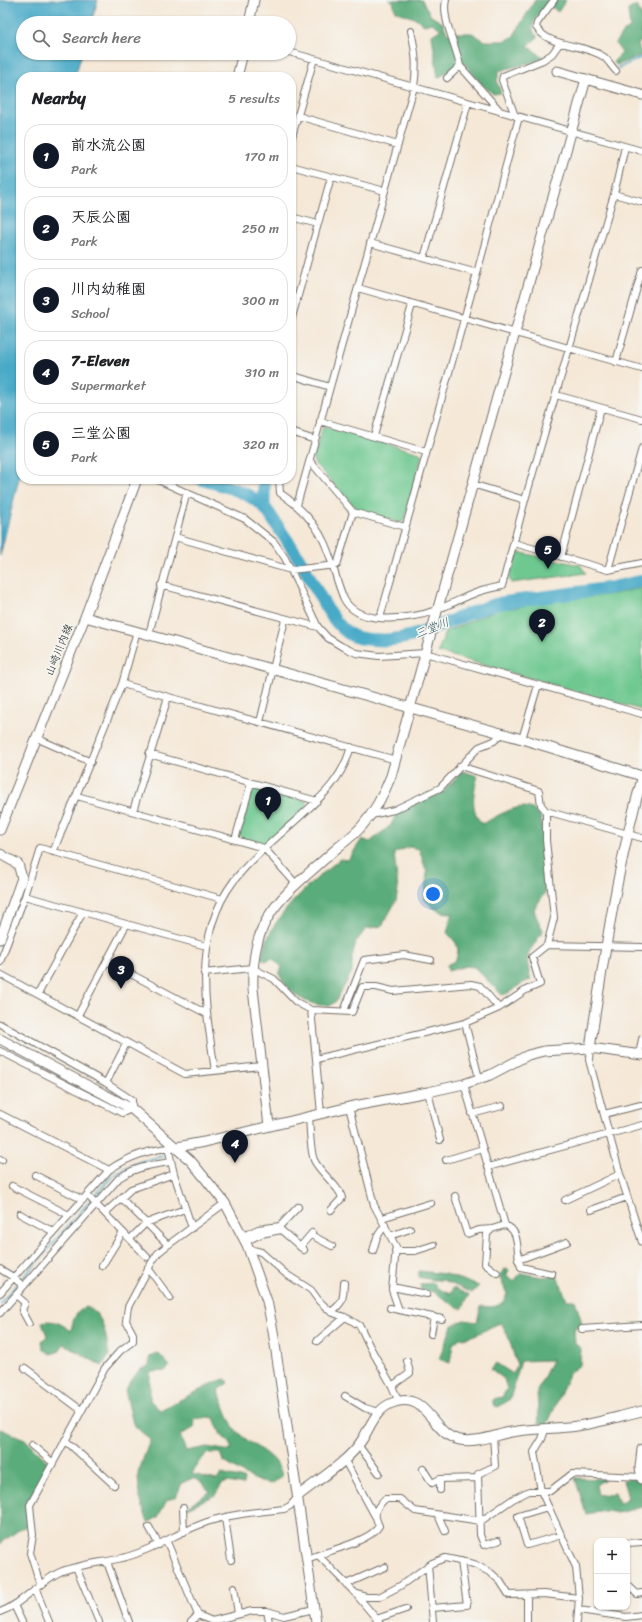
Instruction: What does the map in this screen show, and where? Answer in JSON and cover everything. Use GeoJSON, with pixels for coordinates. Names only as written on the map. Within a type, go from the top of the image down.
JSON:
{"type":"FeatureCollection","features":[{"type":"Feature","properties":{"kind":"street"},"geometry":{"type":"LineString","coordinates":[[251,16],[254,0]]}},
{"type":"Feature","properties":{"kind":"street"},"geometry":{"type":"LineString","coordinates":[[446,0],[444,8],[460,66],[501,112]]}},
{"type":"Feature","properties":{"kind":"street"},"geometry":{"type":"LineString","coordinates":[[554,0],[537,23],[536,27],[543,35],[560,43],[581,48],[604,57],[616,71]]}},
{"type":"Feature","properties":{"kind":"street"},"geometry":{"type":"LineString","coordinates":[[297,505],[414,88],[417,59],[411,32]]}},
{"type":"Feature","properties":{"kind":"street"},"geometry":{"type":"LineString","coordinates":[[380,618],[477,273],[517,116],[502,80],[503,76],[543,60],[552,54],[560,43]]}},
{"type":"Feature","properties":{"kind":"street"},"geometry":{"type":"LineString","coordinates":[[296,54],[642,151]]}},
{"type":"Feature","properties":{"kind":"street"},"geometry":{"type":"LineString","coordinates":[[296,123],[314,59]]}},
{"type":"Feature","properties":{"kind":"street"},"geometry":{"type":"LineString","coordinates":[[238,72],[241,60]]}},
{"type":"Feature","properties":{"kind":"street"},"geometry":{"type":"LineString","coordinates":[[447,78],[460,66]]}},
{"type":"Feature","properties":{"kind":"street"},"geometry":{"type":"LineString","coordinates":[[557,71],[642,96]]}},
{"type":"Feature","properties":{"kind":"street"},"geometry":{"type":"LineString","coordinates":[[269,1126],[252,968],[258,938],[264,924],[277,904],[361,827],[371,815],[384,793],[396,760],[586,79]]}},
{"type":"Feature","properties":{"kind":"street"},"geometry":{"type":"LineString","coordinates":[[424,258],[468,102]]}},
{"type":"Feature","properties":{"kind":"street"},"geometry":{"type":"LineString","coordinates":[[298,116],[398,145]]}},
{"type":"Feature","properties":{"kind":"street"},"geometry":{"type":"LineString","coordinates":[[279,484],[280,492],[297,505],[317,529],[348,604],[360,613],[380,618],[409,617],[437,611],[474,593],[502,586],[525,500],[614,194],[625,147]]}},
{"type":"Feature","properties":{"kind":"street"},"geometry":{"type":"LineString","coordinates":[[296,167],[385,191]]}},
{"type":"Feature","properties":{"kind":"street"},"geometry":{"type":"LineString","coordinates":[[296,302],[332,177]]}},
{"type":"Feature","properties":{"kind":"street"},"geometry":{"type":"LineString","coordinates":[[614,194],[642,202]]}},
{"type":"Feature","properties":{"kind":"street"},"geometry":{"type":"LineString","coordinates":[[296,218],[318,224]]}},
{"type":"Feature","properties":{"kind":"street"},"geometry":{"type":"LineString","coordinates":[[370,243],[477,273]]}},
{"type":"Feature","properties":{"kind":"street"},"geometry":{"type":"LineString","coordinates":[[616,362],[642,270]]}},
{"type":"Feature","properties":{"kind":"street"},"geometry":{"type":"LineString","coordinates":[[358,288],[412,305],[642,369]]}},
{"type":"Feature","properties":{"kind":"street"},"geometry":{"type":"LineString","coordinates":[[374,436],[412,305]]}},
{"type":"Feature","properties":{"kind":"street"},"geometry":{"type":"LineString","coordinates":[[296,376],[330,386]]}},
{"type":"Feature","properties":{"kind":"street"},"geometry":{"type":"LineString","coordinates":[[556,395],[642,420]]}},
{"type":"Feature","properties":{"kind":"street"},"geometry":{"type":"LineString","coordinates":[[562,557],[601,408]]}},
{"type":"Feature","properties":{"kind":"street"},"geometry":{"type":"LineString","coordinates":[[320,422],[374,436],[426,452]]}},
{"type":"Feature","properties":{"kind":"street"},"geometry":{"type":"LineString","coordinates":[[296,434],[315,440]]}},
{"type":"Feature","properties":{"kind":"street"},"geometry":{"type":"LineString","coordinates":[[608,570],[642,448]]}},
{"type":"Feature","properties":{"kind":"street"},"geometry":{"type":"LineString","coordinates":[[310,461],[353,512],[405,527]]}},
{"type":"Feature","properties":{"kind":"street","name":"山崎川内線"},"geometry":{"type":"LineString","coordinates":[[0,830],[85,617],[134,484]]}},
{"type":"Feature","properties":{"kind":"street"},"geometry":{"type":"LineString","coordinates":[[168,484],[245,519],[274,542],[294,569],[318,627],[328,638],[340,646],[356,653],[378,656],[426,651],[538,685],[642,714]]}},
{"type":"Feature","properties":{"kind":"street"},"geometry":{"type":"LineString","coordinates":[[472,484],[525,500]]}},
{"type":"Feature","properties":{"kind":"street"},"geometry":{"type":"LineString","coordinates":[[149,634],[187,492]]}},
{"type":"Feature","properties":{"kind":"street"},"geometry":{"type":"LineString","coordinates":[[175,537],[294,569],[338,565],[353,512]]}},
{"type":"Feature","properties":{"kind":"street"},"geometry":{"type":"LineString","coordinates":[[514,543],[608,570],[642,563]]}},
{"type":"Feature","properties":{"kind":"street"},"geometry":{"type":"LineString","coordinates":[[161,585],[285,620],[318,627]]}},
{"type":"Feature","properties":{"kind":"street"},"geometry":{"type":"LineString","coordinates":[[85,617],[274,669],[410,709],[522,739],[642,777],[626,833],[605,946],[589,1060],[620,1174],[642,1242]]}},
{"type":"Feature","properties":{"kind":"street"},"geometry":{"type":"LineString","coordinates":[[260,722],[285,620]]}},
{"type":"Feature","properties":{"kind":"street"},"geometry":{"type":"LineString","coordinates":[[53,852],[122,684],[137,631]]}},
{"type":"Feature","properties":{"kind":"street"},"geometry":{"type":"LineString","coordinates":[[122,684],[396,760]]}},
{"type":"Feature","properties":{"kind":"street"},"geometry":{"type":"LineString","coordinates":[[522,739],[538,685]]}},
{"type":"Feature","properties":{"kind":"street"},"geometry":{"type":"LineString","coordinates":[[133,811],[149,754],[168,697]]}},
{"type":"Feature","properties":{"kind":"street"},"geometry":{"type":"LineString","coordinates":[[371,815],[394,810],[440,788],[479,747],[494,741],[502,734]]}},
{"type":"Feature","properties":{"kind":"street"},"geometry":{"type":"LineString","coordinates":[[36,738],[91,762]]}},
{"type":"Feature","properties":{"kind":"street"},"geometry":{"type":"LineString","coordinates":[[215,1071],[207,1014],[204,973],[206,946],[222,899],[241,872],[264,848],[328,792],[348,758],[350,748]]}},
{"type":"Feature","properties":{"kind":"street"},"geometry":{"type":"LineString","coordinates":[[149,754],[317,801]]}},
{"type":"Feature","properties":{"kind":"street"},"geometry":{"type":"LineString","coordinates":[[460,766],[539,791],[541,805],[546,811],[642,838]]}},
{"type":"Feature","properties":{"kind":"street"},"geometry":{"type":"LineString","coordinates":[[235,840],[251,782]]}},
{"type":"Feature","properties":{"kind":"street"},"geometry":{"type":"LineString","coordinates":[[77,796],[264,848],[297,885]]}},
{"type":"Feature","properties":{"kind":"street"},"geometry":{"type":"LineString","coordinates":[[316,1059],[465,1022],[499,1008],[526,990],[540,984],[532,957],[547,945],[554,918],[546,840],[546,811]]}},
{"type":"Feature","properties":{"kind":"street"},"geometry":{"type":"LineString","coordinates":[[0,962],[25,896],[40,848],[222,899]]}},
{"type":"Feature","properties":{"kind":"street"},"geometry":{"type":"LineString","coordinates":[[0,854],[18,864],[22,873],[20,884],[0,939]]}},
{"type":"Feature","properties":{"kind":"street"},"geometry":{"type":"LineString","coordinates":[[25,896],[206,946]]}},
{"type":"Feature","properties":{"kind":"street"},"geometry":{"type":"LineString","coordinates":[[38,994],[83,912]]}},
{"type":"Feature","properties":{"kind":"street"},"geometry":{"type":"LineString","coordinates":[[78,1015],[108,962],[126,925]]}},
{"type":"Feature","properties":{"kind":"street"},"geometry":{"type":"LineString","coordinates":[[547,945],[642,947]]}},
{"type":"Feature","properties":{"kind":"street"},"geometry":{"type":"LineString","coordinates":[[344,1011],[364,960],[404,955],[431,960]]}},
{"type":"Feature","properties":{"kind":"street"},"geometry":{"type":"LineString","coordinates":[[108,962],[207,1014]]}},
{"type":"Feature","properties":{"kind":"street"},"geometry":{"type":"LineString","coordinates":[[204,973],[252,968],[274,979],[296,1002],[311,1010],[352,1012],[362,988],[376,987],[392,991],[471,984],[480,986],[499,1008]]}},
{"type":"Feature","properties":{"kind":"street"},"geometry":{"type":"LineString","coordinates":[[0,974],[185,1074],[262,1066]]}},
{"type":"Feature","properties":{"kind":"street"},"geometry":{"type":"LineString","coordinates":[[311,1010],[321,1114]]}},
{"type":"Feature","properties":{"kind":"street"},"geometry":{"type":"LineString","coordinates":[[465,1022],[479,1078]]}},
{"type":"Feature","properties":{"kind":"street"},"geometry":{"type":"LineString","coordinates":[[0,1024],[106,1083],[132,1100],[132,1109]]}},
{"type":"Feature","properties":{"kind":"street"},"geometry":{"type":"LineString","coordinates":[[0,1039],[132,1109],[172,1147],[191,1161],[225,1204],[246,1243],[267,1301],[274,1331],[316,1622]]}},
{"type":"Feature","properties":{"kind":"street"},"geometry":{"type":"LineString","coordinates":[[0,1293],[109,1170],[122,1160],[137,1155],[204,1142],[349,1107],[464,1084],[528,1055],[554,1050],[590,1048],[641,1055],[642,1040]]}},
{"type":"Feature","properties":{"kind":"street"},"geometry":{"type":"LineString","coordinates":[[106,1083],[127,1042]]}},
{"type":"Feature","properties":{"kind":"street"},"geometry":{"type":"LineString","coordinates":[[0,1051],[122,1113],[132,1109]]}},
{"type":"Feature","properties":{"kind":"street"},"geometry":{"type":"LineString","coordinates":[[464,1084],[505,1225]]}},
{"type":"Feature","properties":{"kind":"street"},"geometry":{"type":"LineString","coordinates":[[428,1092],[440,1140]]}},
{"type":"Feature","properties":{"kind":"street"},"geometry":{"type":"LineString","coordinates":[[604,1114],[641,1105]]}},
{"type":"Feature","properties":{"kind":"street"},"geometry":{"type":"LineString","coordinates":[[472,1114],[502,1106]]}},
{"type":"Feature","properties":{"kind":"street"},"geometry":{"type":"LineString","coordinates":[[349,1107],[374,1205],[382,1218],[395,1251],[392,1287],[399,1310]]}},
{"type":"Feature","properties":{"kind":"street"},"geometry":{"type":"LineString","coordinates":[[0,1114],[109,1170]]}},
{"type":"Feature","properties":{"kind":"street"},"geometry":{"type":"LineString","coordinates":[[309,1116],[314,1160],[327,1179],[341,1194],[342,1198],[331,1210]]}},
{"type":"Feature","properties":{"kind":"street"},"geometry":{"type":"LineString","coordinates":[[488,1167],[642,1125]]}},
{"type":"Feature","properties":{"kind":"street"},"geometry":{"type":"LineString","coordinates":[[172,1147],[171,1162],[192,1228]]}},
{"type":"Feature","properties":{"kind":"street"},"geometry":{"type":"LineString","coordinates":[[446,1160],[483,1149]]}},
{"type":"Feature","properties":{"kind":"street"},"geometry":{"type":"LineString","coordinates":[[0,1313],[65,1241],[95,1203],[119,1178],[129,1171],[143,1166],[171,1162]]}},
{"type":"Feature","properties":{"kind":"street"},"geometry":{"type":"LineString","coordinates":[[105,1213],[131,1189],[174,1174]]}},
{"type":"Feature","properties":{"kind":"street"},"geometry":{"type":"LineString","coordinates":[[565,1200],[620,1174]]}},
{"type":"Feature","properties":{"kind":"street"},"geometry":{"type":"LineString","coordinates":[[35,1175],[85,1197],[95,1203],[146,1257]]}},
{"type":"Feature","properties":{"kind":"street"},"geometry":{"type":"LineString","coordinates":[[12,1186],[69,1215]]}},
{"type":"Feature","properties":{"kind":"street"},"geometry":{"type":"LineString","coordinates":[[455,1196],[467,1234],[505,1225],[510,1226],[516,1237],[518,1260],[521,1267],[552,1274]]}},
{"type":"Feature","properties":{"kind":"street"},"geometry":{"type":"LineString","coordinates":[[591,1210],[627,1197]]}},
{"type":"Feature","properties":{"kind":"street"},"geometry":{"type":"LineString","coordinates":[[121,1198],[168,1245]]}},
{"type":"Feature","properties":{"kind":"street"},"geometry":{"type":"LineString","coordinates":[[382,1218],[431,1203]]}},
{"type":"Feature","properties":{"kind":"street"},"geometry":{"type":"LineString","coordinates":[[49,1622],[37,1586],[30,1553],[33,1535],[30,1505],[52,1462],[105,1368],[120,1351],[133,1341],[134,1334],[126,1320],[128,1307],[148,1268],[158,1253],[225,1204]]}},
{"type":"Feature","properties":{"kind":"street"},"geometry":{"type":"LineString","coordinates":[[246,1243],[258,1229],[280,1226],[298,1207]]}},
{"type":"Feature","properties":{"kind":"street"},"geometry":{"type":"LineString","coordinates":[[134,1236],[146,1223],[185,1209]]}},
{"type":"Feature","properties":{"kind":"street"},"geometry":{"type":"LineString","coordinates":[[20,1214],[54,1232]]}},
{"type":"Feature","properties":{"kind":"street"},"geometry":{"type":"LineString","coordinates":[[372,1251],[377,1237],[385,1225]]}},
{"type":"Feature","properties":{"kind":"street"},"geometry":{"type":"LineString","coordinates":[[390,1236],[410,1229]]}},
{"type":"Feature","properties":{"kind":"street"},"geometry":{"type":"LineString","coordinates":[[492,1229],[487,1234],[484,1258],[485,1264],[497,1273]]}},
{"type":"Feature","properties":{"kind":"street"},"geometry":{"type":"LineString","coordinates":[[246,1243],[261,1234],[281,1230],[302,1249],[312,1234],[332,1246]]}},
{"type":"Feature","properties":{"kind":"street"},"geometry":{"type":"LineString","coordinates":[[102,1266],[123,1232]]}},
{"type":"Feature","properties":{"kind":"street"},"geometry":{"type":"LineString","coordinates":[[518,1260],[567,1242]]}},
{"type":"Feature","properties":{"kind":"street"},"geometry":{"type":"LineString","coordinates":[[246,1243],[261,1252],[286,1274],[311,1290],[330,1312],[345,1317],[360,1326],[392,1386],[398,1402]]}},
{"type":"Feature","properties":{"kind":"street"},"geometry":{"type":"LineString","coordinates":[[395,1251],[415,1251],[434,1245]]}},
{"type":"Feature","properties":{"kind":"street"},"geometry":{"type":"LineString","coordinates":[[148,1268],[170,1298]]}},
{"type":"Feature","properties":{"kind":"street"},"geometry":{"type":"LineString","coordinates":[[0,1269],[13,1277],[23,1286]]}},
{"type":"Feature","properties":{"kind":"street"},"geometry":{"type":"LineString","coordinates":[[330,1312],[339,1306],[343,1300],[344,1283]]}},
{"type":"Feature","properties":{"kind":"street"},"geometry":{"type":"LineString","coordinates":[[392,1287],[427,1294]]}},
{"type":"Feature","properties":{"kind":"street"},"geometry":{"type":"LineString","coordinates":[[16,1295],[25,1303],[22,1310],[29,1323]]}},
{"type":"Feature","properties":{"kind":"street"},"geometry":{"type":"LineString","coordinates":[[390,1308],[442,1318]]}},
{"type":"Feature","properties":{"kind":"street"},"geometry":{"type":"LineString","coordinates":[[316,1342],[345,1317]]}},
{"type":"Feature","properties":{"kind":"street"},"geometry":{"type":"LineString","coordinates":[[431,1334],[434,1317]]}},
{"type":"Feature","properties":{"kind":"street"},"geometry":{"type":"LineString","coordinates":[[582,1329],[642,1324]]}},
{"type":"Feature","properties":{"kind":"street"},"geometry":{"type":"LineString","coordinates":[[392,1386],[410,1373],[407,1361]]}},
{"type":"Feature","properties":{"kind":"street"},"geometry":{"type":"LineString","coordinates":[[25,1368],[81,1410]]}},
{"type":"Feature","properties":{"kind":"street"},"geometry":{"type":"LineString","coordinates":[[345,1396],[365,1408],[379,1412]]}},
{"type":"Feature","properties":{"kind":"street"},"geometry":{"type":"LineString","coordinates":[[0,1612],[14,1605],[37,1586],[58,1573],[76,1567],[106,1562],[159,1545],[184,1532],[225,1517],[284,1509],[290,1506],[298,1496],[344,1459],[358,1445],[379,1412],[398,1402],[415,1402],[421,1406],[443,1431],[456,1439],[468,1440],[512,1432],[579,1426],[642,1411]]}},
{"type":"Feature","properties":{"kind":"street"},"geometry":{"type":"LineString","coordinates":[[545,1430],[542,1439],[534,1452],[541,1491],[576,1567],[579,1598],[577,1622]]}},
{"type":"Feature","properties":{"kind":"street"},"geometry":{"type":"LineString","coordinates":[[493,1436],[495,1466],[478,1474],[481,1521],[480,1535],[484,1545],[498,1541]]}},
{"type":"Feature","properties":{"kind":"street"},"geometry":{"type":"LineString","coordinates":[[65,1440],[114,1485]]}},
{"type":"Feature","properties":{"kind":"street"},"geometry":{"type":"LineString","coordinates":[[32,1445],[52,1462]]}},
{"type":"Feature","properties":{"kind":"street"},"geometry":{"type":"LineString","coordinates":[[358,1445],[379,1474]]}},
{"type":"Feature","properties":{"kind":"street"},"geometry":{"type":"LineString","coordinates":[[375,1516],[377,1506],[385,1499],[400,1499],[415,1511],[481,1521],[513,1499],[528,1491],[550,1491],[572,1474],[642,1478],[642,1454]]}},
{"type":"Feature","properties":{"kind":"street"},"geometry":{"type":"LineString","coordinates":[[307,1558],[345,1546],[376,1531],[379,1526],[344,1459]]}},
{"type":"Feature","properties":{"kind":"street"},"geometry":{"type":"LineString","coordinates":[[424,1469],[432,1483],[440,1479],[478,1478]]}},
{"type":"Feature","properties":{"kind":"street"},"geometry":{"type":"LineString","coordinates":[[440,1479],[440,1490]]}},
{"type":"Feature","properties":{"kind":"street"},"geometry":{"type":"LineString","coordinates":[[548,1507],[518,1516],[527,1545],[562,1535]]}},
{"type":"Feature","properties":{"kind":"street"},"geometry":{"type":"LineString","coordinates":[[183,1508],[184,1532]]}},
{"type":"Feature","properties":{"kind":"street"},"geometry":{"type":"LineString","coordinates":[[438,1514],[445,1531]]}},
{"type":"Feature","properties":{"kind":"street"},"geometry":{"type":"LineString","coordinates":[[225,1517],[231,1560]]}},
{"type":"Feature","properties":{"kind":"street"},"geometry":{"type":"LineString","coordinates":[[149,1527],[159,1545]]}},
{"type":"Feature","properties":{"kind":"street"},"geometry":{"type":"LineString","coordinates":[[167,1542],[198,1615],[212,1621],[229,1619],[238,1614],[252,1611],[267,1611],[284,1616],[290,1616],[314,1609]]}},
{"type":"Feature","properties":{"kind":"street"},"geometry":{"type":"LineString","coordinates":[[630,1543],[642,1542]]}},
{"type":"Feature","properties":{"kind":"street"},"geometry":{"type":"LineString","coordinates":[[318,1555],[355,1593],[378,1620],[406,1609]]}},
{"type":"Feature","properties":{"kind":"street"},"geometry":{"type":"LineString","coordinates":[[355,1593],[366,1597],[378,1597],[400,1586],[428,1565],[445,1558],[474,1564],[491,1573],[500,1581],[509,1595],[544,1594],[579,1598]]}},
{"type":"Feature","properties":{"kind":"street"},"geometry":{"type":"LineString","coordinates":[[432,1608],[467,1605],[461,1561]]}},
{"type":"Feature","properties":{"kind":"street"},"geometry":{"type":"LineString","coordinates":[[106,1562],[129,1622]]}},
{"type":"Feature","properties":{"kind":"street"},"geometry":{"type":"LineString","coordinates":[[428,1565],[433,1622]]}},
{"type":"Feature","properties":{"kind":"street"},"geometry":{"type":"LineString","coordinates":[[76,1567],[99,1622]]}},
{"type":"Feature","properties":{"kind":"street"},"geometry":{"type":"LineString","coordinates":[[346,1584],[386,1567]]}},
{"type":"Feature","properties":{"kind":"street"},"geometry":{"type":"LineString","coordinates":[[630,1587],[637,1594],[642,1593]]}},
{"type":"Feature","properties":{"kind":"street"},"geometry":{"type":"LineString","coordinates":[[234,1588],[238,1614]]}},
{"type":"Feature","properties":{"kind":"street"},"geometry":{"type":"LineString","coordinates":[[527,1595],[527,1622]]}},
{"type":"Feature","properties":{"kind":"street"},"geometry":{"type":"LineString","coordinates":[[14,1605],[22,1622]]}},
{"type":"Feature","properties":{"kind":"street"},"geometry":{"type":"LineString","coordinates":[[579,1610],[626,1617],[642,1615]]}},
{"type":"Feature","properties":{"kind":"street"},"geometry":{"type":"LineString","coordinates":[[267,1611],[269,1622]]}},
{"type":"Feature","properties":{"kind":"street"},"geometry":{"type":"LineString","coordinates":[[191,1622],[198,1615]]}},
{"type":"Feature","properties":{"kind":"green space"},"geometry":{"type":"Polygon","coordinates":[[[389,0],[422,0],[431,16],[443,23],[447,33],[472,33],[485,41],[504,41],[513,37],[535,0],[566,0],[558,12],[549,5],[541,12],[534,23],[533,30],[538,37],[527,46],[543,57],[536,61],[499,71],[497,82],[501,93],[493,94],[480,83],[463,62],[438,78],[432,35],[441,29],[432,23],[424,25],[417,19],[395,11],[393,1],[389,0]]]}},
{"type":"Feature","properties":{"kind":"green space"},"geometry":{"type":"Polygon","coordinates":[[[637,5],[642,17],[642,41],[638,44],[642,55],[617,65],[613,62],[622,53],[615,43],[623,32],[630,28],[628,10],[637,5]]]}},
{"type":"Feature","properties":{"kind":"green space"},"geometry":{"type":"Polygon","coordinates":[[[323,426],[420,453],[422,456],[404,521],[400,523],[358,510],[314,463],[313,458],[323,426]]]}},
{"type":"Feature","properties":{"kind":"green space"},"geometry":{"type":"Polygon","coordinates":[[[517,552],[580,565],[586,573],[511,583],[509,578],[517,552]]]}},
{"type":"Feature","properties":{"kind":"green space"},"geometry":{"type":"Polygon","coordinates":[[[642,588],[642,710],[438,652],[445,632],[501,608],[515,608],[535,603],[613,594],[642,588]]]}},
{"type":"Feature","properties":{"kind":"green space"},"geometry":{"type":"Polygon","coordinates":[[[462,771],[478,776],[474,795],[474,807],[478,819],[482,824],[504,812],[521,807],[535,811],[541,818],[545,893],[534,909],[543,930],[528,957],[531,980],[502,995],[474,967],[466,966],[448,971],[447,965],[456,960],[458,951],[457,945],[447,933],[452,913],[436,910],[424,899],[427,873],[419,849],[409,847],[394,853],[398,889],[396,901],[382,926],[366,929],[356,942],[352,957],[352,972],[336,1001],[330,1006],[314,1004],[294,994],[279,974],[282,967],[272,958],[265,961],[261,958],[268,938],[283,913],[300,894],[340,859],[348,860],[362,839],[370,842],[391,825],[398,811],[443,792],[462,771]]]}},
{"type":"Feature","properties":{"kind":"green space"},"geometry":{"type":"Polygon","coordinates":[[[256,787],[307,801],[308,806],[266,844],[251,842],[239,835],[253,788],[256,787]]]}},
{"type":"Feature","properties":{"kind":"green space"},"geometry":{"type":"Polygon","coordinates":[[[505,1269],[509,1270],[506,1276],[514,1281],[521,1273],[542,1277],[557,1276],[567,1300],[575,1300],[582,1323],[574,1329],[575,1344],[581,1348],[580,1365],[570,1372],[548,1423],[539,1424],[537,1391],[552,1360],[521,1361],[510,1399],[497,1407],[493,1404],[493,1399],[502,1397],[507,1389],[504,1379],[491,1369],[496,1363],[513,1374],[517,1365],[509,1339],[501,1323],[466,1338],[460,1338],[453,1344],[450,1363],[439,1359],[452,1326],[464,1320],[477,1322],[481,1306],[494,1307],[503,1302],[507,1294],[499,1276],[505,1269]]]}},
{"type":"Feature","properties":{"kind":"green space"},"geometry":{"type":"Polygon","coordinates":[[[419,1271],[445,1274],[479,1286],[472,1293],[443,1280],[418,1277],[419,1271]]]}},
{"type":"Feature","properties":{"kind":"green space"},"geometry":{"type":"Polygon","coordinates":[[[434,1283],[437,1288],[450,1294],[453,1288],[469,1295],[462,1309],[458,1308],[434,1292],[421,1290],[420,1284],[434,1283]]]}},
{"type":"Feature","properties":{"kind":"green space"},"geometry":{"type":"Polygon","coordinates":[[[87,1306],[98,1315],[104,1327],[109,1355],[102,1366],[64,1344],[58,1352],[50,1354],[43,1348],[42,1341],[47,1336],[42,1322],[50,1321],[58,1323],[71,1331],[75,1316],[87,1306]]]}},
{"type":"Feature","properties":{"kind":"green space"},"geometry":{"type":"Polygon","coordinates":[[[158,1353],[170,1366],[165,1371],[150,1372],[150,1400],[160,1410],[216,1382],[225,1379],[229,1382],[218,1390],[233,1426],[241,1435],[275,1462],[280,1469],[282,1476],[272,1484],[261,1482],[245,1475],[223,1461],[220,1453],[208,1453],[198,1463],[192,1474],[217,1480],[221,1474],[244,1479],[243,1485],[228,1482],[222,1484],[215,1495],[187,1508],[187,1506],[210,1492],[200,1481],[193,1478],[182,1483],[176,1497],[167,1500],[158,1517],[148,1523],[139,1495],[138,1473],[150,1440],[133,1424],[125,1390],[139,1370],[149,1366],[150,1356],[158,1353]],[[209,1417],[195,1419],[194,1428],[180,1435],[186,1451],[207,1447],[231,1451],[231,1444],[221,1435],[214,1418],[209,1417]]]}},
{"type":"Feature","properties":{"kind":"green space"},"geometry":{"type":"Polygon","coordinates":[[[0,1429],[25,1439],[49,1463],[27,1505],[28,1526],[20,1529],[0,1544],[0,1429]]]}},
{"type":"Feature","properties":{"kind":"green space"},"geometry":{"type":"Polygon","coordinates":[[[575,1478],[605,1479],[596,1485],[598,1495],[615,1493],[619,1503],[628,1498],[623,1480],[631,1478],[640,1480],[642,1507],[617,1513],[607,1511],[586,1514],[575,1478]]]}},
{"type":"Feature","properties":{"kind":"water"},"geometry":{"type":"Polygon","coordinates":[[[0,0],[98,0],[93,16],[16,16],[16,60],[80,60],[76,72],[16,72],[16,484],[18,484],[0,556],[0,0]]]}},
{"type":"Feature","properties":{"kind":"waterway"},"geometry":{"type":"LineString","coordinates":[[618,68],[642,57]]}},
{"type":"Feature","properties":{"kind":"waterway","name":"三堂川"},"geometry":{"type":"LineString","coordinates":[[218,484],[241,492],[264,507],[298,558],[330,613],[344,630],[353,636],[361,638],[386,640],[416,635],[472,612],[501,603],[610,588],[642,581]]}},
{"type":"Feature","properties":{"kind":"waterway","name":"三堂川"},"geometry":{"type":"LineString","coordinates":[[264,484],[264,506]]}},
{"type":"Feature","properties":{"kind":"waterway"},"geometry":{"type":"LineString","coordinates":[[0,1304],[112,1176],[132,1164],[163,1156]]}},
{"type":"Feature","properties":{"kind":"place","name":"三堂公園"},"geometry":{"type":"Point","coordinates":[548,569]}},
{"type":"Feature","properties":{"kind":"place","name":"天辰公園"},"geometry":{"type":"Point","coordinates":[542,642]}},
{"type":"Feature","properties":{"kind":"place","name":"前水流公園"},"geometry":{"type":"Point","coordinates":[268,820]}},
{"type":"Feature","properties":{"kind":"place","name":"川内幼稚園"},"geometry":{"type":"Point","coordinates":[121,989]}},
{"type":"Feature","properties":{"kind":"place","name":"7-Eleven"},"geometry":{"type":"Point","coordinates":[235,1163]}}]}
